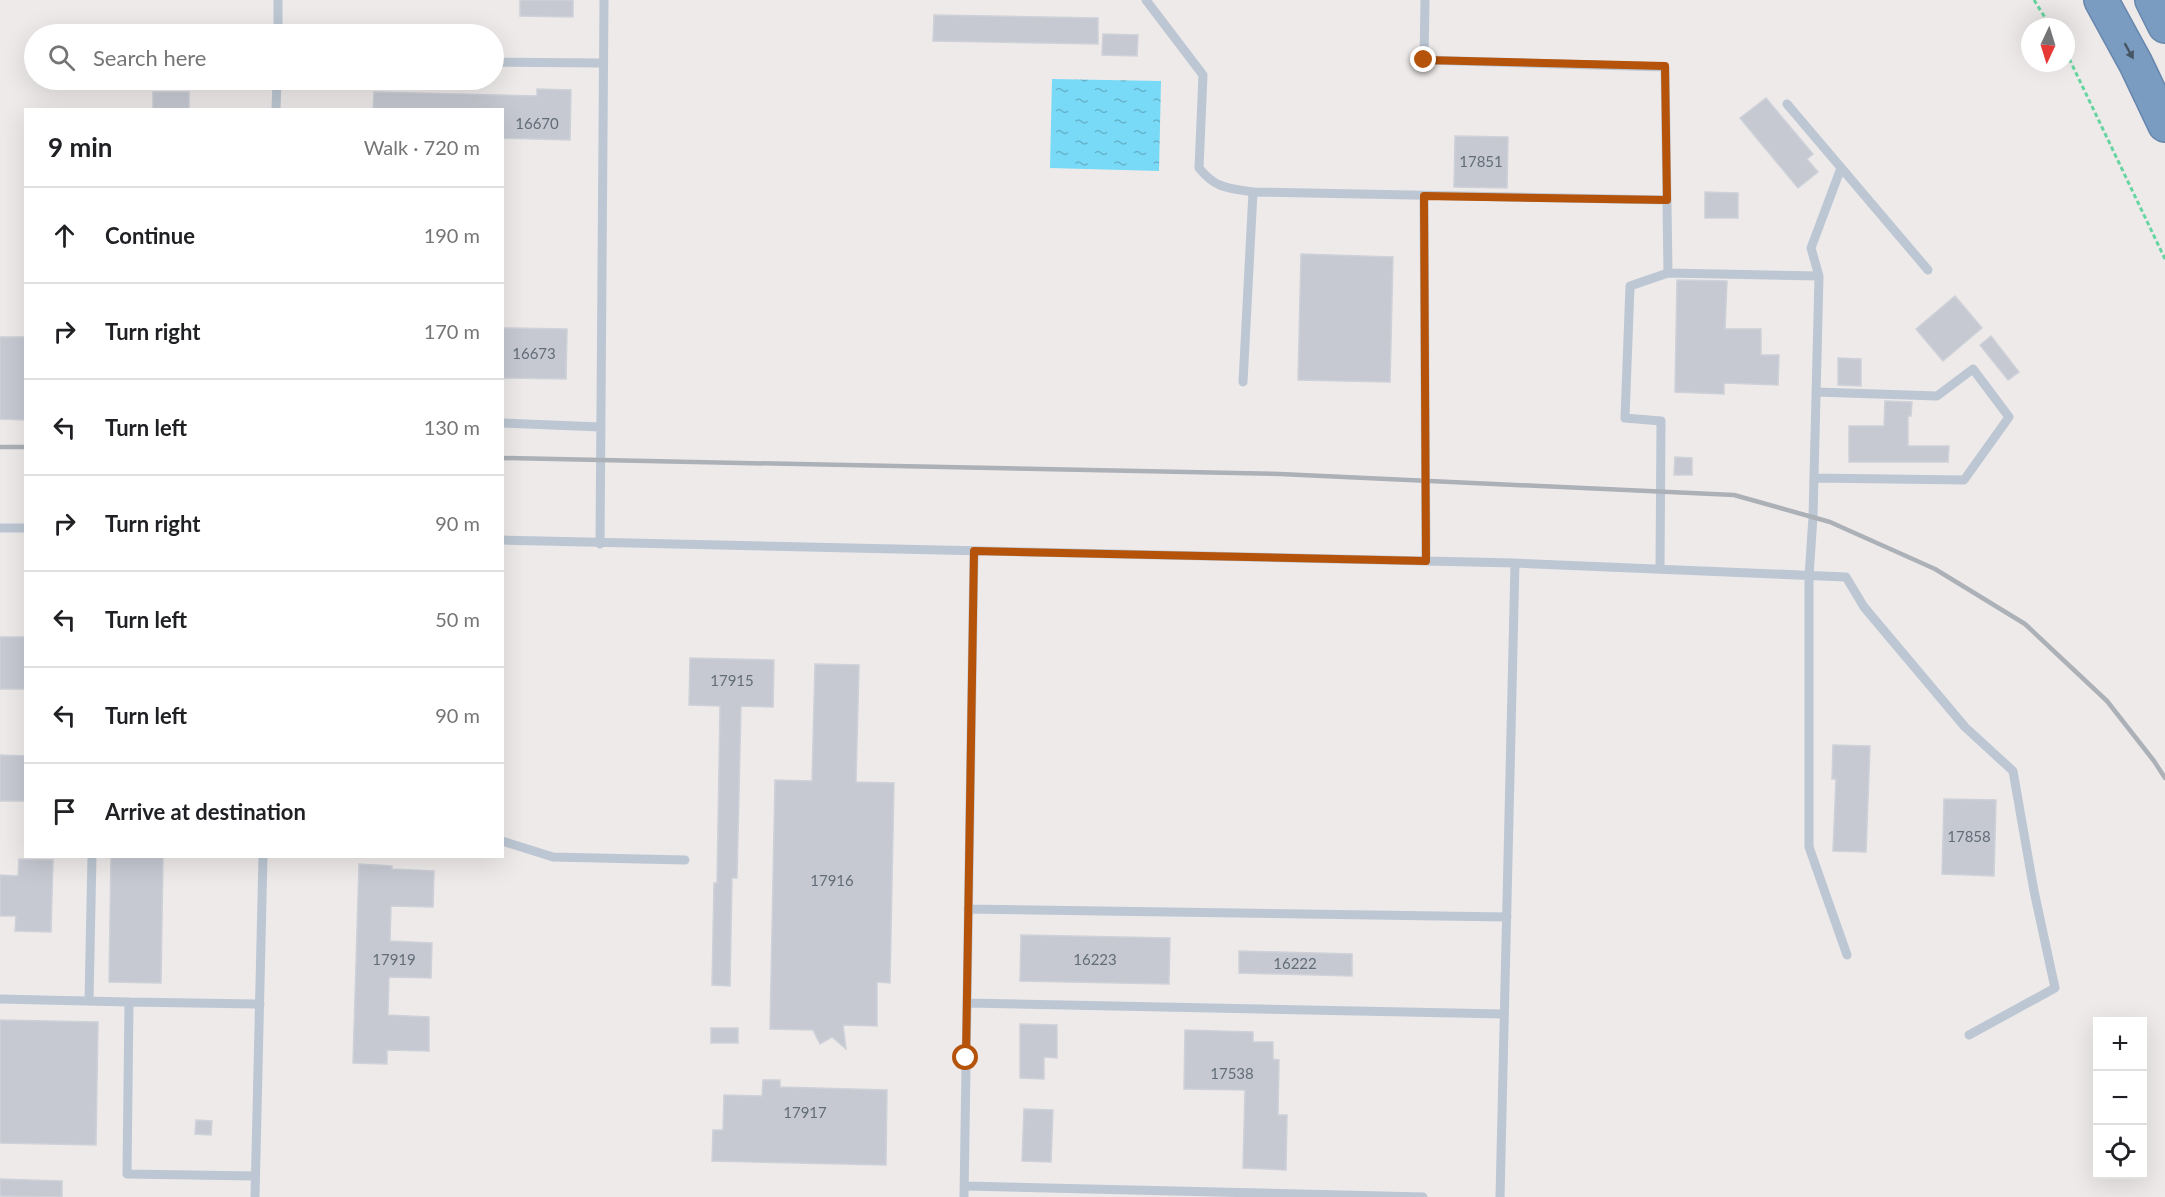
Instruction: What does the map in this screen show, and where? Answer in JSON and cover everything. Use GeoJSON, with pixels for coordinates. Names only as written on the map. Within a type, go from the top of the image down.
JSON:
{"type":"FeatureCollection","features":[{"type":"Feature","properties":{"kind":"highway"},"geometry":{"type":"LineString","coordinates":[[2101,0],[2136,64],[2165,125]]}},
{"type":"Feature","properties":{"kind":"highway"},"geometry":{"type":"LineString","coordinates":[[2152,0],[2165,26]]}},
{"type":"Feature","properties":{"kind":"lane"},"geometry":{"type":"LineString","coordinates":[[278,0],[278,24]]}},
{"type":"Feature","properties":{"kind":"lane"},"geometry":{"type":"LineString","coordinates":[[600,544],[604,0]]}},
{"type":"Feature","properties":{"kind":"lane"},"geometry":{"type":"LineString","coordinates":[[1146,0],[1203,75],[1199,168],[1209,180],[1225,188],[1253,192],[1667,200]]}},
{"type":"Feature","properties":{"kind":"lane"},"geometry":{"type":"LineString","coordinates":[[1425,0],[1424,60],[1665,66],[1668,273]]}},
{"type":"Feature","properties":{"kind":"lane"},"geometry":{"type":"LineString","coordinates":[[504,62],[603,63]]}},
{"type":"Feature","properties":{"kind":"lane"},"geometry":{"type":"LineString","coordinates":[[276,108],[277,90]]}},
{"type":"Feature","properties":{"kind":"lane"},"geometry":{"type":"LineString","coordinates":[[1787,104],[1928,270]]}},
{"type":"Feature","properties":{"kind":"lane"},"geometry":{"type":"LineString","coordinates":[[1841,168],[1811,248],[1819,276],[1809,576],[1809,847],[1847,955]]}},
{"type":"Feature","properties":{"kind":"lane"},"geometry":{"type":"LineString","coordinates":[[1243,382],[1253,192]]}},
{"type":"Feature","properties":{"kind":"lane"},"geometry":{"type":"LineString","coordinates":[[1424,196],[1426,561]]}},
{"type":"Feature","properties":{"kind":"lane"},"geometry":{"type":"LineString","coordinates":[[1660,569],[1661,421],[1624,418],[1630,286],[1668,273],[1819,276]]}},
{"type":"Feature","properties":{"kind":"lane"},"geometry":{"type":"LineString","coordinates":[[1814,478],[1964,480],[2009,417],[1973,369],[1937,396],[1816,392]]}},
{"type":"Feature","properties":{"kind":"lane"},"geometry":{"type":"LineString","coordinates":[[504,423],[601,427]]}},
{"type":"Feature","properties":{"kind":"lane"},"geometry":{"type":"LineString","coordinates":[[0,528],[24,528]]}},
{"type":"Feature","properties":{"kind":"lane"},"geometry":{"type":"LineString","coordinates":[[504,540],[600,544],[1515,562],[1845,578],[1864,607],[1965,727],[2013,771],[2034,891],[2055,988],[1969,1035]]}},
{"type":"Feature","properties":{"kind":"lane"},"geometry":{"type":"LineString","coordinates":[[964,1197],[974,551]]}},
{"type":"Feature","properties":{"kind":"lane"},"geometry":{"type":"LineString","coordinates":[[1500,1197],[1515,562]]}},
{"type":"Feature","properties":{"kind":"lane"},"geometry":{"type":"LineString","coordinates":[[504,842],[553,857],[686,860]]}},
{"type":"Feature","properties":{"kind":"lane"},"geometry":{"type":"LineString","coordinates":[[89,1001],[92,858]]}},
{"type":"Feature","properties":{"kind":"lane"},"geometry":{"type":"LineString","coordinates":[[255,1197],[263,858]]}},
{"type":"Feature","properties":{"kind":"lane"},"geometry":{"type":"LineString","coordinates":[[968,909],[1507,917]]}},
{"type":"Feature","properties":{"kind":"lane"},"geometry":{"type":"LineString","coordinates":[[0,999],[260,1004]]}},
{"type":"Feature","properties":{"kind":"lane"},"geometry":{"type":"LineString","coordinates":[[129,1002],[127,1174],[255,1176]]}},
{"type":"Feature","properties":{"kind":"lane"},"geometry":{"type":"LineString","coordinates":[[967,1003],[1504,1014]]}},
{"type":"Feature","properties":{"kind":"lane"},"geometry":{"type":"LineString","coordinates":[[964,1186],[1423,1197]]}},
{"type":"Feature","properties":{"kind":"path"},"geometry":{"type":"LineString","coordinates":[[2034,0],[2045,18]]}},
{"type":"Feature","properties":{"kind":"path"},"geometry":{"type":"LineString","coordinates":[[2075,71],[2165,259]]}},
{"type":"Feature","properties":{"kind":"water"},"geometry":{"type":"Polygon","coordinates":[[[1052,79],[1161,81],[1159,171],[1050,168],[1052,79]]]}},
{"type":"Feature","properties":{"kind":"building"},"geometry":{"type":"Polygon","coordinates":[[[520,0],[573,0],[573,17],[520,16],[520,0]]]}},
{"type":"Feature","properties":{"kind":"building"},"geometry":{"type":"Polygon","coordinates":[[[934,15],[1098,18],[1098,44],[933,41],[934,15]]]}},
{"type":"Feature","properties":{"kind":"building"},"geometry":{"type":"Polygon","coordinates":[[[1103,34],[1138,35],[1137,56],[1102,55],[1103,34]]]}},
{"type":"Feature","properties":{"kind":"building"},"geometry":{"type":"Polygon","coordinates":[[[537,89],[571,90],[570,140],[504,138],[504,108],[373,108],[374,92],[537,96],[537,89]]]}},
{"type":"Feature","properties":{"kind":"building"},"geometry":{"type":"Polygon","coordinates":[[[153,92],[189,92],[189,108],[153,108],[153,92]]]}},
{"type":"Feature","properties":{"kind":"building"},"geometry":{"type":"Polygon","coordinates":[[[1766,98],[1813,154],[1807,159],[1818,172],[1798,188],[1740,118],[1766,98]]]}},
{"type":"Feature","properties":{"kind":"building"},"geometry":{"type":"Polygon","coordinates":[[[1455,136],[1508,137],[1507,188],[1454,187],[1455,136]]]}},
{"type":"Feature","properties":{"kind":"building"},"geometry":{"type":"Polygon","coordinates":[[[1705,192],[1738,193],[1738,218],[1705,218],[1705,192]]]}},
{"type":"Feature","properties":{"kind":"building"},"geometry":{"type":"Polygon","coordinates":[[[1301,254],[1393,257],[1390,382],[1298,380],[1301,254]]]}},
{"type":"Feature","properties":{"kind":"building"},"geometry":{"type":"Polygon","coordinates":[[[1677,280],[1727,281],[1725,329],[1761,329],[1761,355],[1779,355],[1778,385],[1724,383],[1724,394],[1675,392],[1677,280]]]}},
{"type":"Feature","properties":{"kind":"building"},"geometry":{"type":"Polygon","coordinates":[[[1955,296],[1982,328],[1943,361],[1916,329],[1955,296]]]}},
{"type":"Feature","properties":{"kind":"building"},"geometry":{"type":"Polygon","coordinates":[[[504,328],[567,329],[566,379],[504,378],[504,328]]]}},
{"type":"Feature","properties":{"kind":"building"},"geometry":{"type":"Polygon","coordinates":[[[1991,336],[2019,372],[2008,380],[1980,345],[1991,336]]]}},
{"type":"Feature","properties":{"kind":"building"},"geometry":{"type":"Polygon","coordinates":[[[0,337],[24,337],[24,420],[0,419],[0,337]]]}},
{"type":"Feature","properties":{"kind":"building"},"geometry":{"type":"Polygon","coordinates":[[[1838,358],[1861,359],[1861,386],[1838,385],[1838,358]]]}},
{"type":"Feature","properties":{"kind":"building"},"geometry":{"type":"Polygon","coordinates":[[[1885,401],[1912,402],[1911,416],[1908,416],[1908,446],[1949,446],[1948,462],[1849,462],[1849,426],[1884,426],[1885,401]]]}},
{"type":"Feature","properties":{"kind":"building"},"geometry":{"type":"Polygon","coordinates":[[[1675,457],[1692,458],[1692,475],[1674,475],[1675,457]]]}},
{"type":"Feature","properties":{"kind":"building"},"geometry":{"type":"Polygon","coordinates":[[[0,637],[24,637],[24,689],[0,689],[0,637]]]}},
{"type":"Feature","properties":{"kind":"building"},"geometry":{"type":"Polygon","coordinates":[[[690,658],[774,660],[773,707],[741,706],[737,878],[732,878],[730,986],[712,985],[714,883],[717,883],[720,706],[689,705],[690,658]]]}},
{"type":"Feature","properties":{"kind":"building"},"geometry":{"type":"Polygon","coordinates":[[[815,664],[859,665],[856,782],[894,783],[890,983],[877,982],[877,1026],[843,1025],[846,1049],[832,1037],[820,1044],[813,1030],[770,1029],[775,780],[812,781],[815,664]]]}},
{"type":"Feature","properties":{"kind":"building"},"geometry":{"type":"Polygon","coordinates":[[[1833,745],[1870,746],[1866,852],[1833,851],[1836,779],[1832,779],[1833,745]]]}},
{"type":"Feature","properties":{"kind":"building"},"geometry":{"type":"Polygon","coordinates":[[[0,755],[24,756],[24,801],[0,801],[0,755]]]}},
{"type":"Feature","properties":{"kind":"building"},"geometry":{"type":"Polygon","coordinates":[[[1944,799],[1996,800],[1994,876],[1942,874],[1944,799]]]}},
{"type":"Feature","properties":{"kind":"building"},"geometry":{"type":"Polygon","coordinates":[[[111,858],[163,858],[161,983],[109,982],[111,858]]]}},
{"type":"Feature","properties":{"kind":"building"},"geometry":{"type":"Polygon","coordinates":[[[19,859],[53,860],[51,932],[15,931],[16,916],[0,916],[0,875],[18,876],[19,859]]]}},
{"type":"Feature","properties":{"kind":"building"},"geometry":{"type":"Polygon","coordinates":[[[359,864],[392,866],[392,869],[434,871],[433,907],[391,906],[390,941],[432,943],[431,978],[389,977],[388,1015],[429,1017],[429,1051],[387,1050],[387,1064],[353,1063],[359,864]]]}},
{"type":"Feature","properties":{"kind":"building"},"geometry":{"type":"Polygon","coordinates":[[[1021,935],[1170,938],[1169,984],[1020,981],[1021,935]]]}},
{"type":"Feature","properties":{"kind":"building"},"geometry":{"type":"Polygon","coordinates":[[[1239,951],[1352,954],[1352,976],[1239,973],[1239,951]]]}},
{"type":"Feature","properties":{"kind":"building"},"geometry":{"type":"Polygon","coordinates":[[[0,1020],[98,1022],[96,1145],[0,1143],[0,1020]]]}},
{"type":"Feature","properties":{"kind":"building"},"geometry":{"type":"Polygon","coordinates":[[[1020,1024],[1057,1025],[1057,1058],[1044,1057],[1044,1079],[1020,1078],[1020,1024]]]}},
{"type":"Feature","properties":{"kind":"building"},"geometry":{"type":"Polygon","coordinates":[[[711,1028],[738,1028],[738,1043],[711,1043],[711,1028]]]}},
{"type":"Feature","properties":{"kind":"building"},"geometry":{"type":"Polygon","coordinates":[[[1185,1030],[1253,1032],[1253,1042],[1273,1042],[1273,1059],[1279,1060],[1278,1115],[1287,1115],[1286,1170],[1243,1168],[1245,1090],[1184,1089],[1185,1030]]]}},
{"type":"Feature","properties":{"kind":"building"},"geometry":{"type":"Polygon","coordinates":[[[763,1080],[780,1080],[780,1087],[887,1090],[886,1165],[712,1161],[713,1130],[723,1130],[724,1095],[762,1096],[763,1080]]]}},
{"type":"Feature","properties":{"kind":"building"},"geometry":{"type":"Polygon","coordinates":[[[1024,1109],[1053,1110],[1051,1162],[1022,1161],[1024,1109]]]}},
{"type":"Feature","properties":{"kind":"building"},"geometry":{"type":"Polygon","coordinates":[[[196,1120],[212,1121],[211,1135],[195,1134],[196,1120]]]}},
{"type":"Feature","properties":{"kind":"building"},"geometry":{"type":"Polygon","coordinates":[[[0,1179],[62,1181],[62,1197],[0,1196],[0,1179]]]}},
{"type":"Feature","properties":{"kind":"railway"},"geometry":{"type":"LineString","coordinates":[[0,447],[24,447]]}},
{"type":"Feature","properties":{"kind":"railway"},"geometry":{"type":"LineString","coordinates":[[504,458],[1280,474],[1734,495],[1830,522],[1935,569],[2025,624],[2107,701],[2165,778]]}},
{"type":"Feature","properties":{"kind":"route"},"geometry":{"type":"LineString","coordinates":[[966,1058],[974,551],[1426,561],[1424,196],[1667,200],[1665,66],[1424,60]]}}]}
